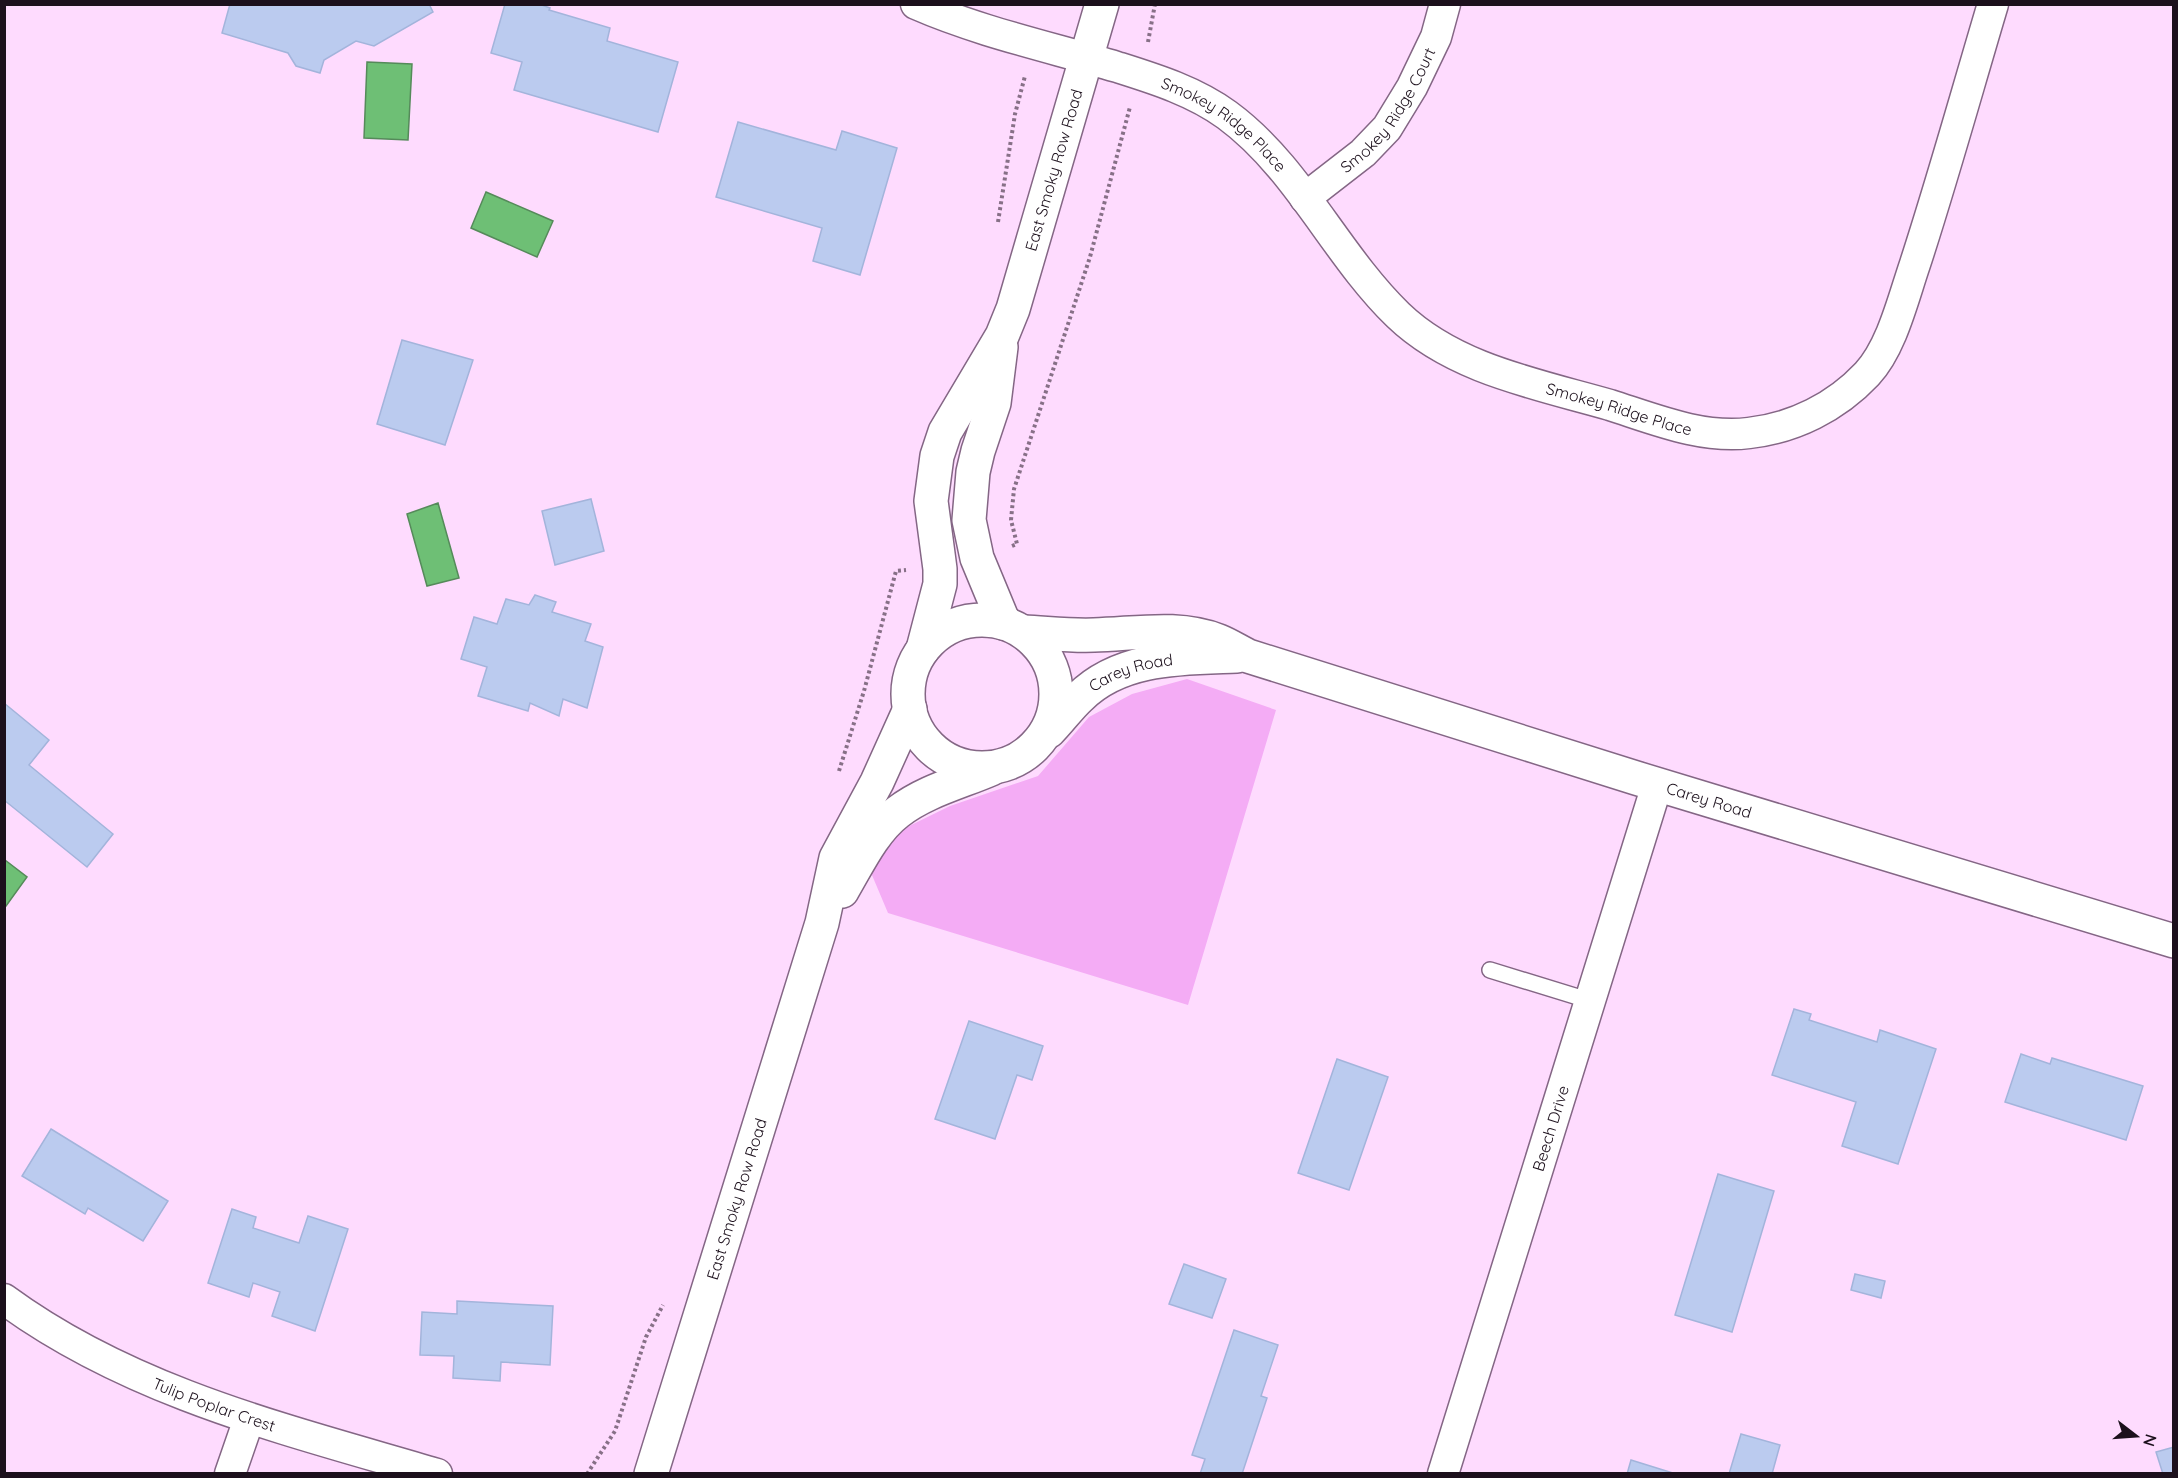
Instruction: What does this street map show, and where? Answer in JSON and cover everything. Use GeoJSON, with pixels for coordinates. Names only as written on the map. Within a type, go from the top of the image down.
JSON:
{"type":"FeatureCollection","features":[{"type":"Feature","properties":{"kind":"street","name":"Smokey Ridge Place"},"geometry":{"type":"LineString","coordinates":[[916,4],[960,21],[1161,82],[1190,93],[1229,116],[1268,152],[1351,261],[1398,315],[1433,343],[1459,357],[1513,377],[1698,432],[1745,434],[1789,426],[1828,407],[1869,373],[1891,335],[1923,240],[1993,4]]}},
{"type":"Feature","properties":{"kind":"street","name":"East Smoky Row Road"},"geometry":{"type":"LineString","coordinates":[[923,649],[940,584],[931,501],[937,456],[945,432],[1002,336],[1012,309],[1102,4]]}},
{"type":"Feature","properties":{"kind":"street","name":"Smokey Ridge Court"},"geometry":{"type":"LineString","coordinates":[[1305,198],[1363,153],[1388,128],[1413,87],[1436,37],[1445,4]]}},
{"type":"Feature","properties":{"kind":"street","name":"East Smoky Row Road"},"geometry":{"type":"LineString","coordinates":[[1002,336],[994,403],[973,472],[969,519],[977,558],[1014,628]]}},
{"type":"Feature","properties":{"kind":"street"},"geometry":{"type":"LineString","coordinates":[[986,620],[1014,628],[1039,646],[1050,664],[1055,684],[1056,705],[1049,725],[1038,742],[1013,761],[998,766],[979,768],[959,765],[942,756],[927,744],[916,727],[908,693],[915,662],[923,649],[936,636],[951,626],[969,621],[986,620]]}},
{"type":"Feature","properties":{"kind":"street","name":"Carey Road"},"geometry":{"type":"LineString","coordinates":[[1014,628],[1072,636],[1148,631],[1189,633],[1219,641],[1248,656],[1657,785],[2174,941]]}},
{"type":"Feature","properties":{"kind":"street","name":"Carey Road"},"geometry":{"type":"LineString","coordinates":[[1038,742],[1080,697],[1102,680],[1128,668],[1161,660],[1248,656]]}},
{"type":"Feature","properties":{"kind":"street","name":"East Smoky Row Road"},"geometry":{"type":"LineString","coordinates":[[651,1473],[822,923],[836,858],[877,782],[910,709]]}},
{"type":"Feature","properties":{"kind":"street","name":"East Smoky Row Road"},"geometry":{"type":"LineString","coordinates":[[822,923],[871,842],[897,813],[922,797],[998,766]]}},
{"type":"Feature","properties":{"kind":"street","name":"Beech Drive"},"geometry":{"type":"LineString","coordinates":[[1443,1473],[1657,785]]}},
{"type":"Feature","properties":{"kind":"street","name":"Tulip Poplar Crest"},"geometry":{"type":"LineString","coordinates":[[4,1299],[31,1318],[122,1368],[169,1389],[249,1419],[437,1473]]}},
{"type":"Feature","properties":{"kind":"street"},"geometry":{"type":"LineString","coordinates":[[230,1473],[249,1419]]}},
{"type":"Feature","properties":{"kind":"lane"},"geometry":{"type":"LineString","coordinates":[[1490,970],[1591,1001]]}},
{"type":"Feature","properties":{"kind":"path"},"geometry":{"type":"LineString","coordinates":[[1150,34],[1155,4]]}},
{"type":"Feature","properties":{"kind":"path"},"geometry":{"type":"LineString","coordinates":[[997,226],[1015,114],[1034,43]]}},
{"type":"Feature","properties":{"kind":"path"},"geometry":{"type":"LineString","coordinates":[[1011,520],[1014,489],[1090,257],[1129,113]]}},
{"type":"Feature","properties":{"kind":"shaded area"},"geometry":{"type":"Polygon","coordinates":[[[367,62],[412,64],[408,140],[364,138],[367,62]]]}},
{"type":"Feature","properties":{"kind":"shaded area"},"geometry":{"type":"Polygon","coordinates":[[[486,192],[553,221],[537,257],[471,228],[486,192]]]}},
{"type":"Feature","properties":{"kind":"shaded area"},"geometry":{"type":"Polygon","coordinates":[[[438,503],[459,578],[427,586],[407,514],[438,503]]]}},
{"type":"Feature","properties":{"kind":"shaded area"},"geometry":{"type":"Polygon","coordinates":[[[1187,679],[1276,710],[1188,1005],[888,913],[869,868],[901,830],[950,806],[1038,776],[1089,717],[1132,694],[1187,679]]]}},
{"type":"Feature","properties":{"kind":"shaded area"},"geometry":{"type":"Polygon","coordinates":[[[5,860],[27,877],[6,906],[4,905],[5,860]]]}},
{"type":"Feature","properties":{"kind":"building"},"geometry":{"type":"Polygon","coordinates":[[[230,4],[429,4],[433,12],[374,46],[356,41],[324,60],[320,73],[296,66],[288,53],[222,33],[230,4]]]}},
{"type":"Feature","properties":{"kind":"building"},"geometry":{"type":"Polygon","coordinates":[[[505,4],[539,4],[550,8],[549,10],[610,28],[607,41],[678,62],[658,132],[514,90],[522,62],[491,53],[505,4]]]}},
{"type":"Feature","properties":{"kind":"building"},"geometry":{"type":"Polygon","coordinates":[[[738,122],[836,150],[842,131],[897,148],[860,275],[813,261],[822,228],[716,197],[738,122]]]}},
{"type":"Feature","properties":{"kind":"building"},"geometry":{"type":"Polygon","coordinates":[[[402,340],[473,360],[445,445],[377,424],[402,340]]]}},
{"type":"Feature","properties":{"kind":"building"},"geometry":{"type":"Polygon","coordinates":[[[591,499],[604,551],[555,565],[542,511],[591,499]]]}},
{"type":"Feature","properties":{"kind":"building"},"geometry":{"type":"Polygon","coordinates":[[[535,595],[556,602],[552,612],[591,624],[585,641],[603,647],[587,708],[563,699],[559,716],[530,703],[528,711],[478,696],[487,667],[461,659],[474,617],[497,624],[506,599],[529,605],[535,595]]]}},
{"type":"Feature","properties":{"kind":"building"},"geometry":{"type":"Polygon","coordinates":[[[4,703],[49,740],[29,765],[113,834],[87,867],[4,800],[4,703]]]}},
{"type":"Feature","properties":{"kind":"building"},"geometry":{"type":"Polygon","coordinates":[[[1794,1009],[1811,1014],[1809,1020],[1877,1042],[1880,1030],[1936,1049],[1898,1164],[1842,1146],[1856,1102],[1772,1075],[1794,1009]]]}},
{"type":"Feature","properties":{"kind":"building"},"geometry":{"type":"Polygon","coordinates":[[[969,1021],[1043,1046],[1032,1080],[1017,1075],[995,1139],[935,1119],[969,1021]]]}},
{"type":"Feature","properties":{"kind":"building"},"geometry":{"type":"Polygon","coordinates":[[[2021,1054],[2050,1064],[2052,1058],[2143,1086],[2126,1140],[2005,1102],[2021,1054]]]}},
{"type":"Feature","properties":{"kind":"building"},"geometry":{"type":"Polygon","coordinates":[[[1337,1059],[1388,1077],[1349,1190],[1298,1173],[1337,1059]]]}},
{"type":"Feature","properties":{"kind":"building"},"geometry":{"type":"Polygon","coordinates":[[[51,1129],[168,1201],[143,1241],[88,1208],[85,1214],[22,1176],[51,1129]]]}},
{"type":"Feature","properties":{"kind":"building"},"geometry":{"type":"Polygon","coordinates":[[[1718,1174],[1774,1191],[1732,1332],[1675,1315],[1718,1174]]]}},
{"type":"Feature","properties":{"kind":"building"},"geometry":{"type":"Polygon","coordinates":[[[232,1209],[256,1217],[253,1228],[299,1243],[308,1216],[348,1229],[315,1331],[272,1316],[280,1292],[253,1283],[249,1297],[208,1283],[232,1209]]]}},
{"type":"Feature","properties":{"kind":"building"},"geometry":{"type":"Polygon","coordinates":[[[1184,1264],[1226,1279],[1212,1318],[1169,1304],[1184,1264]]]}},
{"type":"Feature","properties":{"kind":"building"},"geometry":{"type":"Polygon","coordinates":[[[1855,1274],[1885,1281],[1881,1298],[1851,1290],[1855,1274]]]}},
{"type":"Feature","properties":{"kind":"building"},"geometry":{"type":"Polygon","coordinates":[[[457,1301],[553,1306],[550,1365],[501,1362],[500,1381],[453,1378],[454,1356],[420,1355],[422,1312],[457,1314],[457,1301]]]}},
{"type":"Feature","properties":{"kind":"building"},"geometry":{"type":"Polygon","coordinates":[[[1234,1330],[1278,1345],[1261,1396],[1267,1398],[1242,1474],[1200,1474],[1205,1459],[1192,1455],[1234,1330]]]}},
{"type":"Feature","properties":{"kind":"building"},"geometry":{"type":"Polygon","coordinates":[[[1741,1434],[1780,1445],[1772,1474],[1729,1474],[1741,1434]]]}},
{"type":"Feature","properties":{"kind":"building"},"geometry":{"type":"Polygon","coordinates":[[[2174,1447],[2174,1474],[2163,1474],[2156,1452],[2174,1447]]]}},
{"type":"Feature","properties":{"kind":"building"},"geometry":{"type":"Polygon","coordinates":[[[1631,1460],[1676,1474],[1627,1474],[1631,1460]]]}}]}
